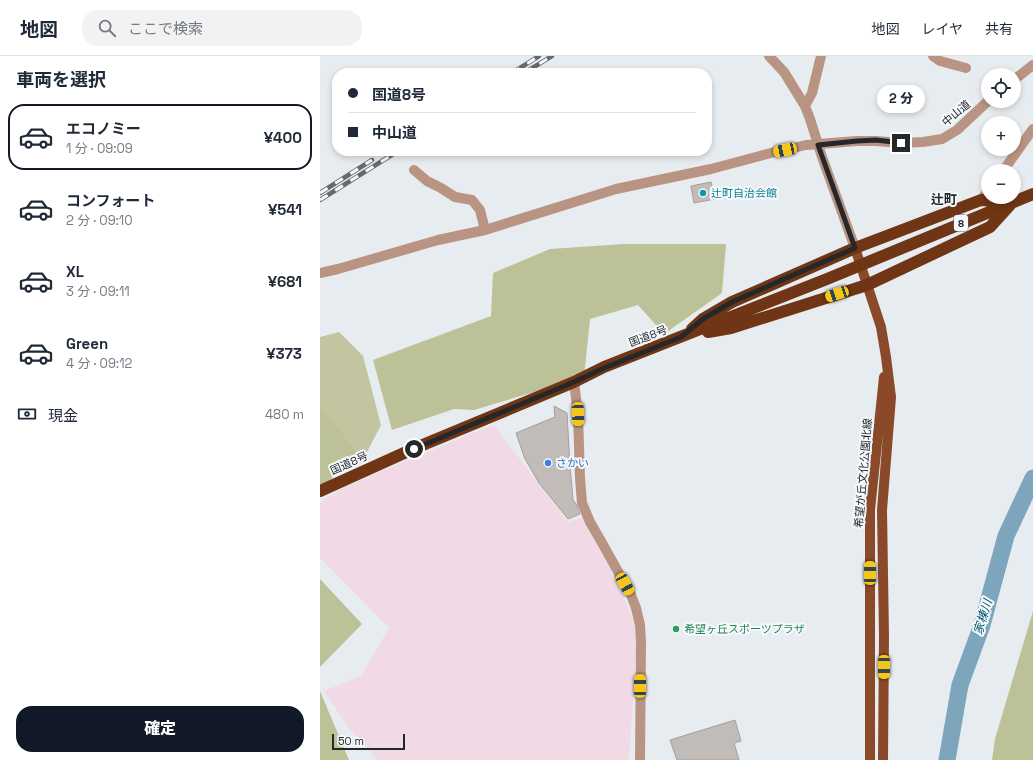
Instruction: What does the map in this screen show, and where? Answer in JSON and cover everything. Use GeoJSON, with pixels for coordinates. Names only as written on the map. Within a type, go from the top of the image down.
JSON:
{"type":"FeatureCollection","features":[{"type":"Feature","properties":{"kind":"highway","name":"国道8号"},"geometry":{"type":"LineString","coordinates":[[1021,199],[1033,194]]}},
{"type":"Feature","properties":{"kind":"highway"},"geometry":{"type":"LineString","coordinates":[[681,337],[703,319],[732,302],[855,248],[981,198]]}},
{"type":"Feature","properties":{"kind":"highway","name":"国道8号"},"geometry":{"type":"LineString","coordinates":[[320,490],[604,368],[1007,204]]}},
{"type":"Feature","properties":{"kind":"highway"},"geometry":{"type":"LineString","coordinates":[[681,337],[731,328],[867,285],[990,227],[1010,204]]}},
{"type":"Feature","properties":{"kind":"main road","name":"希望が丘文化公園北線"},"geometry":{"type":"LineString","coordinates":[[855,248],[881,327],[891,397],[882,510],[884,636],[883,760]]}},
{"type":"Feature","properties":{"kind":"main road","name":"希望が丘文化公園北線"},"geometry":{"type":"LineString","coordinates":[[870,760],[870,510],[886,357]]}},
{"type":"Feature","properties":{"kind":"street"},"geometry":{"type":"LineString","coordinates":[[769,56],[784,72],[805,106],[855,248]]}},
{"type":"Feature","properties":{"kind":"street"},"geometry":{"type":"LineString","coordinates":[[805,106],[812,93],[821,56]]}},
{"type":"Feature","properties":{"kind":"street"},"geometry":{"type":"LineString","coordinates":[[933,56],[940,61],[966,68]]}},
{"type":"Feature","properties":{"kind":"street"},"geometry":{"type":"LineString","coordinates":[[1021,74],[1033,65]]}},
{"type":"Feature","properties":{"kind":"street","name":"中山道"},"geometry":{"type":"LineString","coordinates":[[320,273],[438,240],[485,230],[596,194],[711,169],[771,153],[806,146],[857,141],[876,140],[901,143],[942,139],[956,130],[981,107]]}},
{"type":"Feature","properties":{"kind":"street"},"geometry":{"type":"LineString","coordinates":[[1008,164],[1033,129]]}},
{"type":"Feature","properties":{"kind":"street"},"geometry":{"type":"LineString","coordinates":[[414,170],[427,181],[455,197],[472,200],[480,210],[485,230]]}},
{"type":"Feature","properties":{"kind":"street"},"geometry":{"type":"LineString","coordinates":[[574,382],[578,414],[582,503],[590,522],[631,595],[640,624],[640,760]]}},
{"type":"Feature","properties":{"kind":"shaded area"},"geometry":{"type":"Polygon","coordinates":[[[494,425],[568,522],[584,517],[624,598],[634,622],[637,645],[629,760],[378,760],[348,727],[324,691],[361,676],[389,628],[320,558],[320,502],[345,487],[494,425]]]}},
{"type":"Feature","properties":{"kind":"green space"},"geometry":{"type":"Polygon","coordinates":[[[624,244],[726,244],[722,293],[664,334],[638,305],[590,319],[584,377],[474,410],[454,409],[392,430],[373,360],[491,316],[493,273],[550,249],[624,244]]]}},
{"type":"Feature","properties":{"kind":"green space"},"geometry":{"type":"Polygon","coordinates":[[[339,332],[363,356],[381,425],[365,456],[320,478],[320,337],[339,332]]]}},
{"type":"Feature","properties":{"kind":"green space"},"geometry":{"type":"Polygon","coordinates":[[[320,407],[358,453],[320,490],[320,407]]]}},
{"type":"Feature","properties":{"kind":"green space"},"geometry":{"type":"Polygon","coordinates":[[[320,579],[362,624],[320,667],[320,579]]]}},
{"type":"Feature","properties":{"kind":"green space"},"geometry":{"type":"Polygon","coordinates":[[[1033,611],[1033,760],[992,760],[995,739],[1033,611]]]}},
{"type":"Feature","properties":{"kind":"green space"},"geometry":{"type":"Polygon","coordinates":[[[320,691],[349,760],[320,760],[320,691]]]}},
{"type":"Feature","properties":{"kind":"building","name":"辻町自治会館"},"geometry":{"type":"Polygon","coordinates":[[[711,182],[715,199],[694,203],[691,186],[711,182]]]}},
{"type":"Feature","properties":{"kind":"building","name":"さかい"},"geometry":{"type":"Polygon","coordinates":[[[554,406],[567,413],[573,500],[580,514],[568,519],[539,483],[525,459],[516,433],[555,417],[554,406]]]}},
{"type":"Feature","properties":{"kind":"building"},"geometry":{"type":"Polygon","coordinates":[[[735,720],[741,741],[734,743],[739,760],[677,760],[670,740],[735,720]]]}},
{"type":"Feature","properties":{"kind":"waterway","name":"家棟川"},"geometry":{"type":"LineString","coordinates":[[947,760],[960,685],[982,625],[1006,536],[1033,478]]}},
{"type":"Feature","properties":{"kind":"railway"},"geometry":{"type":"LineString","coordinates":[[520,68],[539,56]]}},
{"type":"Feature","properties":{"kind":"railway"},"geometry":{"type":"LineString","coordinates":[[532,68],[552,56]]}},
{"type":"Feature","properties":{"kind":"railway"},"geometry":{"type":"LineString","coordinates":[[320,200],[390,156]]}},
{"type":"Feature","properties":{"kind":"railway"},"geometry":{"type":"LineString","coordinates":[[320,193],[372,160]]}},
{"type":"Feature","properties":{"kind":"place","name":"辻町自治会館"},"geometry":{"type":"Point","coordinates":[703,193]}},
{"type":"Feature","properties":{"kind":"place","name":"さかい"},"geometry":{"type":"Point","coordinates":[548,463]}},
{"type":"Feature","properties":{"kind":"place","name":"希望ヶ丘スポーツプラザ"},"geometry":{"type":"Point","coordinates":[676,629]}},
{"type":"Feature","properties":{"kind":"district","name":"辻町"},"geometry":{"type":"Point","coordinates":[944,199]}},
{"type":"Feature","properties":{"kind":"route"},"geometry":{"type":"LineString","coordinates":[[414,449],[681,337],[703,319],[732,302],[855,248],[818,145],[876,140],[901,143]]}}]}
